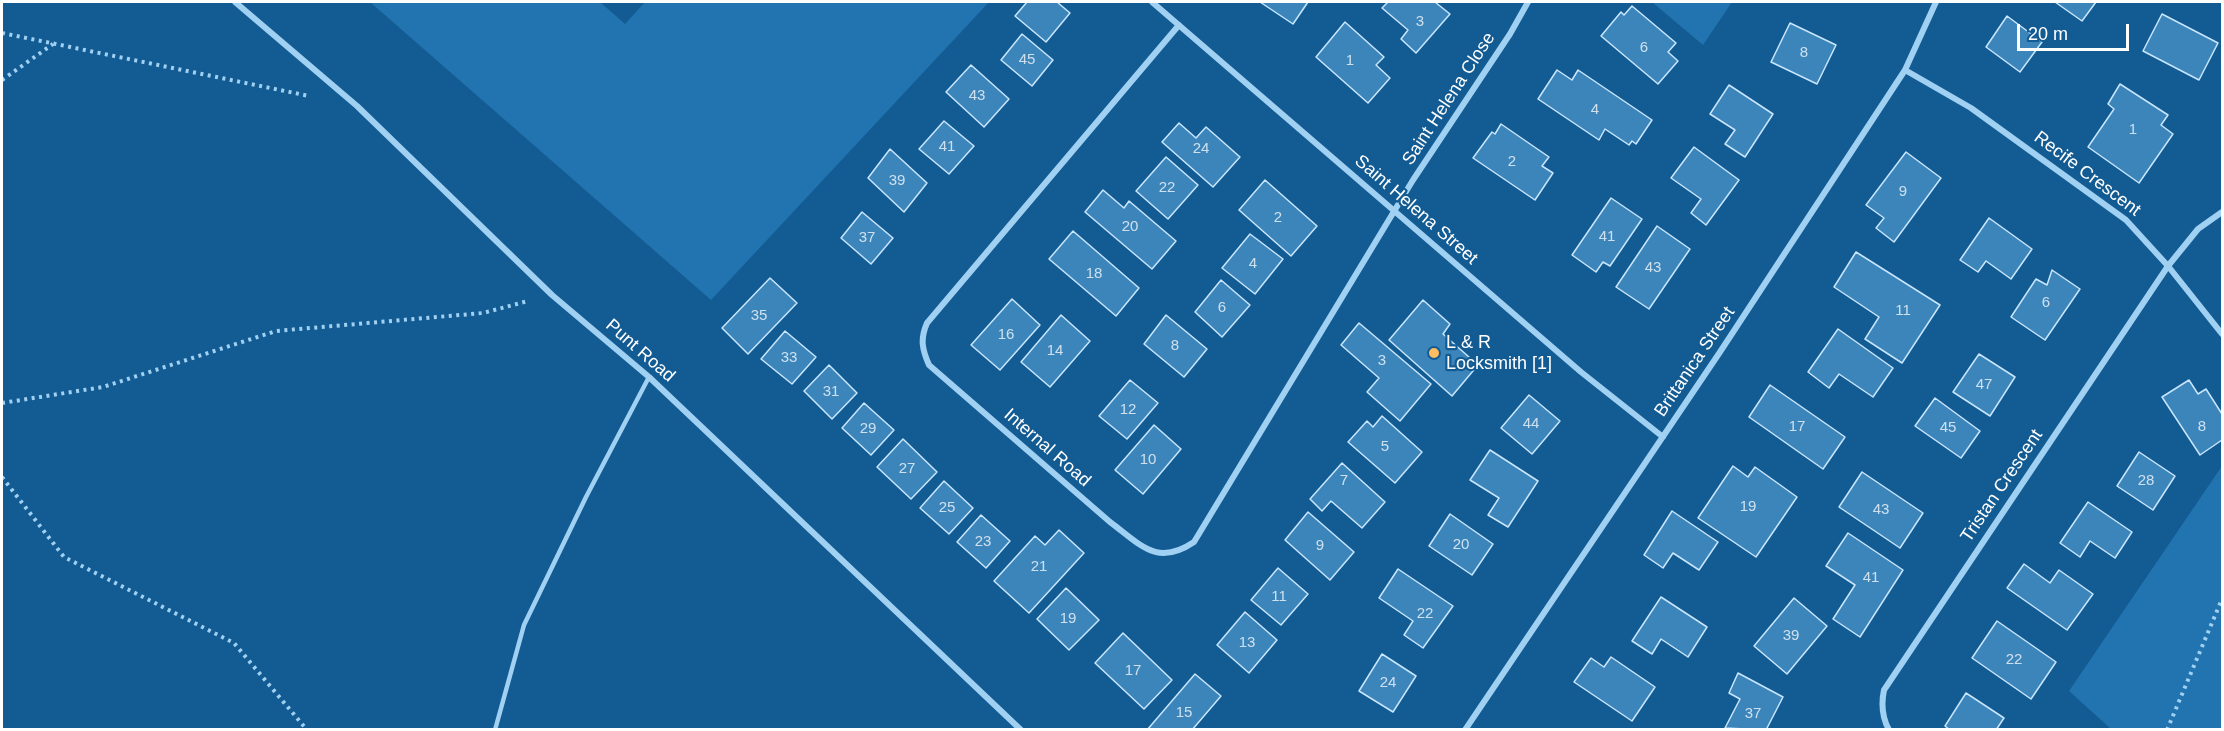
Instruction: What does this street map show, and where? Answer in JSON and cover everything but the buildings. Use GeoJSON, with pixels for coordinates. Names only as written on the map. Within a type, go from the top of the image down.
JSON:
{"type":"FeatureCollection","features":[{"type":"Feature","properties":{"kind":"street","name":"Punt Road"},"geometry":{"type":"LineString","coordinates":[[235,2],[357,106],[552,295],[649,377],[1021,729]]}},
{"type":"Feature","properties":{"kind":"street","name":"Saint Helena Street"},"geometry":{"type":"LineString","coordinates":[[1152,2],[1581,372],[1663,437]]}},
{"type":"Feature","properties":{"kind":"street","name":"Saint Helena Close"},"geometry":{"type":"LineString","coordinates":[[1394,212],[1510,34],[1528,2]]}},
{"type":"Feature","properties":{"kind":"street","name":"Brittanica Street"},"geometry":{"type":"LineString","coordinates":[[1465,729],[1663,437],[1905,70],[1936,2]]}},
{"type":"Feature","properties":{"kind":"street","name":"Internal Road"},"geometry":{"type":"LineString","coordinates":[[1179,25],[927,323],[922,334],[922,349],[929,365],[947,381],[1110,522],[1142,545],[1158,553],[1179,552],[1194,542],[1394,212]]}},
{"type":"Feature","properties":{"kind":"street","name":"Recife Crescent"},"geometry":{"type":"LineString","coordinates":[[1905,70],[1971,108],[2126,220],[2168,266],[2223,334]]}},
{"type":"Feature","properties":{"kind":"street","name":"Tristan Crescent"},"geometry":{"type":"LineString","coordinates":[[1889,729],[1883,712],[1884,690],[2168,266],[2198,229],[2223,212]]}},
{"type":"Feature","properties":{"kind":"lane"},"geometry":{"type":"LineString","coordinates":[[495,729],[524,626],[586,497],[649,377]]}},
{"type":"Feature","properties":{"kind":"path"},"geometry":{"type":"LineString","coordinates":[[2,33],[310,97]]}},
{"type":"Feature","properties":{"kind":"path"},"geometry":{"type":"LineString","coordinates":[[2,80],[54,44]]}},
{"type":"Feature","properties":{"kind":"path"},"geometry":{"type":"LineString","coordinates":[[2,403],[103,387],[276,330],[483,313],[552,295]]}},
{"type":"Feature","properties":{"kind":"path"},"geometry":{"type":"LineString","coordinates":[[2,477],[64,557],[234,643],[307,729]]}},
{"type":"Feature","properties":{"kind":"path"},"geometry":{"type":"LineString","coordinates":[[2167,729],[2223,599]]}},
{"type":"Feature","properties":{"kind":"shaded area"},"geometry":{"type":"Polygon","coordinates":[[[370,2],[600,2],[625,24],[645,2],[989,2],[711,300],[370,2]]]}},
{"type":"Feature","properties":{"kind":"shaded area"},"geometry":{"type":"Polygon","coordinates":[[[1652,2],[1732,2],[1703,45],[1652,2]]]}},
{"type":"Feature","properties":{"kind":"shaded area"},"geometry":{"type":"Polygon","coordinates":[[[2222,466],[2222,729],[2111,729],[2069,691],[2222,466]]]}},
{"type":"Feature","properties":{"kind":"place","name":"L & R Locksmith [1]"},"geometry":{"type":"Point","coordinates":[1434,353]}}]}
